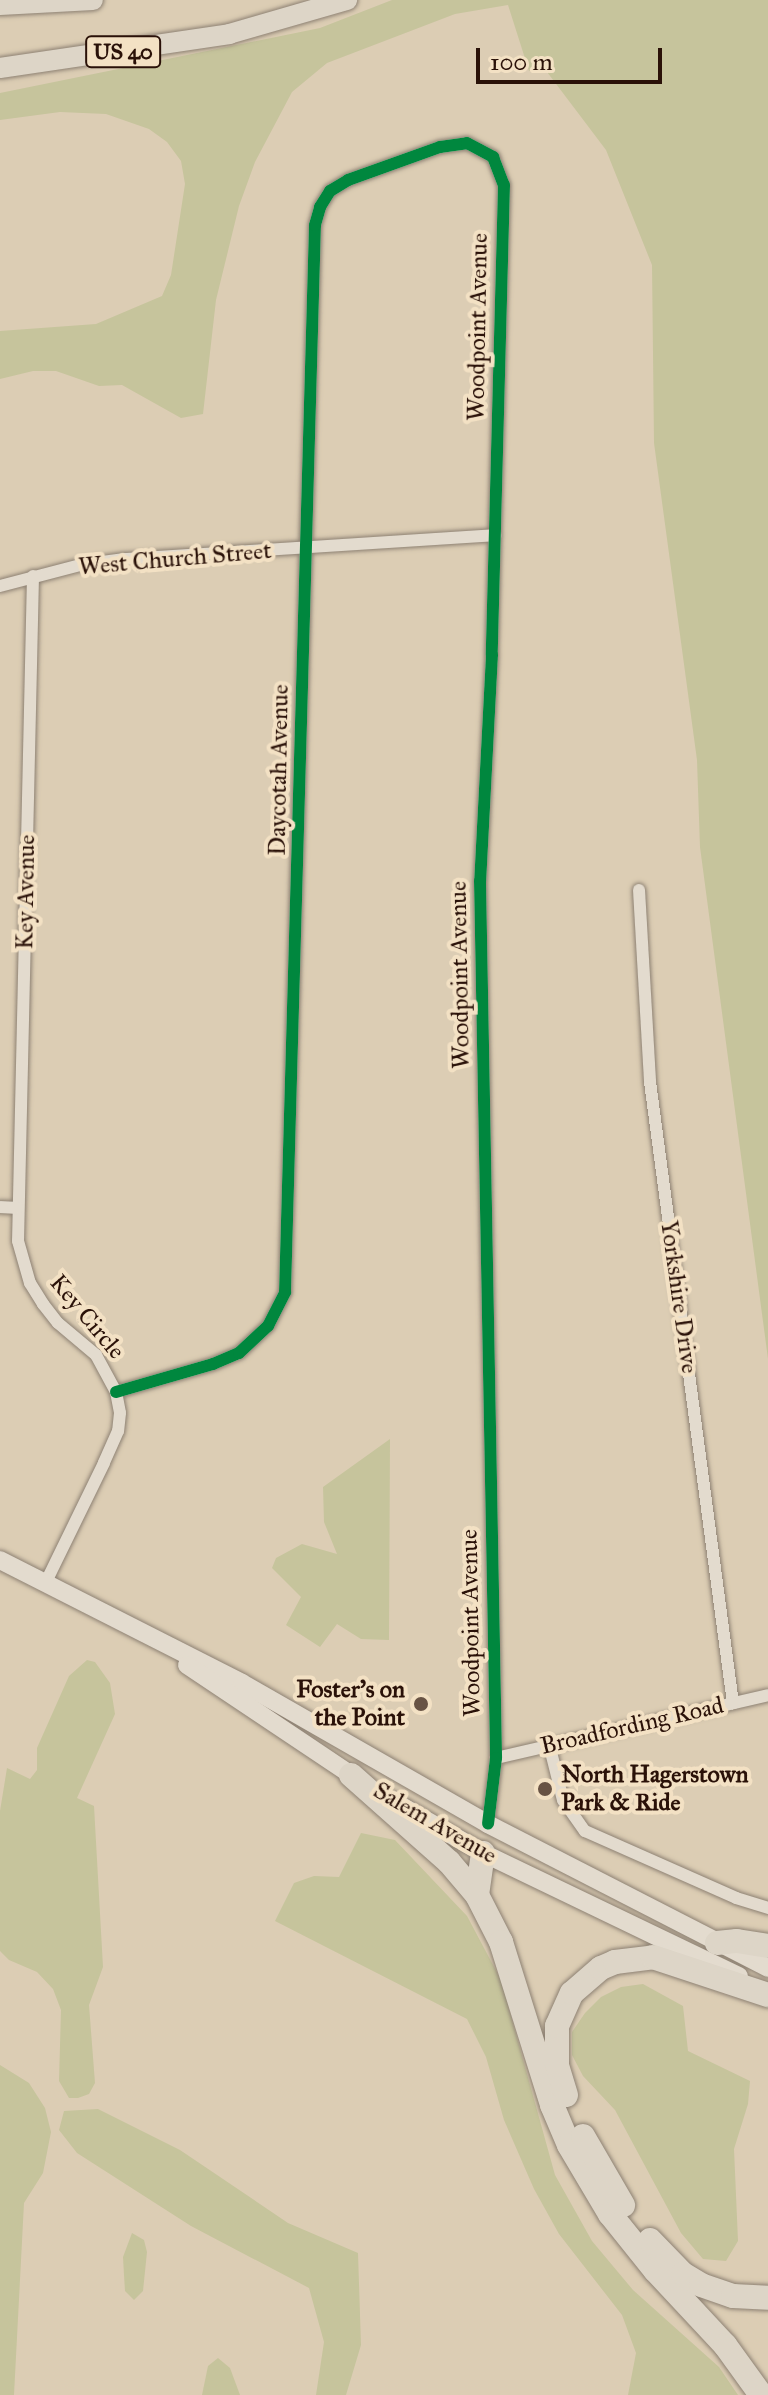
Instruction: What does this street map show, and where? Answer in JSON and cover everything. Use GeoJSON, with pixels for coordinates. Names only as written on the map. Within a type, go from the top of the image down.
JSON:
{"type":"FeatureCollection","features":[{"type":"Feature","properties":{"kind":"highway"},"geometry":{"type":"LineString","coordinates":[[351,1775],[449,1862],[477,1895],[501,1942],[552,2105],[590,2185],[632,2243],[725,2345],[761,2395]]}},
{"type":"Feature","properties":{"kind":"highway"},"geometry":{"type":"LineString","coordinates":[[477,1895],[483,1853]]}},
{"type":"Feature","properties":{"kind":"highway"},"geometry":{"type":"LineString","coordinates":[[717,1943],[737,1941],[768,1946]]}},
{"type":"Feature","properties":{"kind":"highway"},"geometry":{"type":"LineString","coordinates":[[768,1992],[653,1957],[615,1962],[586,1978],[572,1993],[557,2026],[555,2046],[567,2100],[584,2139],[605,2178],[643,2231],[667,2259],[701,2285],[733,2296],[768,2298]]}},
{"type":"Feature","properties":{"kind":"main road","name":"US 40"},"geometry":{"type":"LineString","coordinates":[[0,5],[93,0]]}},
{"type":"Feature","properties":{"kind":"main road"},"geometry":{"type":"LineString","coordinates":[[267,24],[290,0]]}},
{"type":"Feature","properties":{"kind":"main road","name":"US 40"},"geometry":{"type":"LineString","coordinates":[[0,68],[117,53],[267,24],[347,0]]}},
{"type":"Feature","properties":{"kind":"main road","name":"Salem Avenue"},"geometry":{"type":"LineString","coordinates":[[0,1560],[242,1683],[488,1824],[768,1968]]}},
{"type":"Feature","properties":{"kind":"main road","name":"Salem Avenue"},"geometry":{"type":"LineString","coordinates":[[123,1620],[351,1775],[483,1853],[768,1992]]}},
{"type":"Feature","properties":{"kind":"main road"},"geometry":{"type":"LineString","coordinates":[[483,1853],[488,1824]]}},
{"type":"Feature","properties":{"kind":"street","name":"Woodpoint Avenue"},"geometry":{"type":"LineString","coordinates":[[467,143],[493,157],[504,185],[495,535],[480,881],[496,1758],[488,1824]]}},
{"type":"Feature","properties":{"kind":"street","name":"Daycotah Avenue"},"geometry":{"type":"LineString","coordinates":[[116,1392],[213,1364],[239,1353],[268,1326],[285,1292],[315,225],[320,207],[330,191],[348,180],[440,147],[467,143]]}},
{"type":"Feature","properties":{"kind":"street","name":"West Church Street"},"geometry":{"type":"LineString","coordinates":[[0,586],[33,576],[125,559],[495,535]]}},
{"type":"Feature","properties":{"kind":"street","name":"Key Avenue"},"geometry":{"type":"LineString","coordinates":[[18,1208],[33,576]]}},
{"type":"Feature","properties":{"kind":"street","name":"Yorkshire Drive"},"geometry":{"type":"LineString","coordinates":[[639,890],[650,1082],[733,1703]]}},
{"type":"Feature","properties":{"kind":"street"},"geometry":{"type":"LineString","coordinates":[[0,1207],[18,1208]]}},
{"type":"Feature","properties":{"kind":"street","name":"Key Circle"},"geometry":{"type":"LineString","coordinates":[[18,1208],[18,1241],[30,1283],[58,1323],[96,1355],[116,1392],[120,1413],[118,1431],[46,1582]]}},
{"type":"Feature","properties":{"kind":"street","name":"Broadfording Road"},"geometry":{"type":"LineString","coordinates":[[496,1758],[768,1695]]}},
{"type":"Feature","properties":{"kind":"street"},"geometry":{"type":"LineString","coordinates":[[549,1744],[563,1800],[585,1831],[736,1898],[768,1908]]}},
{"type":"Feature","properties":{"kind":"shaded area"},"geometry":{"type":"Polygon","coordinates":[[[392,0],[768,0],[768,1359],[700,847],[697,760],[654,443],[652,265],[606,150],[541,64],[529,71],[508,5],[455,14],[327,63],[292,92],[255,162],[239,206],[216,300],[203,414],[181,418],[122,385],[99,386],[56,371],[33,371],[0,379],[0,331],[96,324],[162,296],[171,275],[185,184],[181,161],[167,142],[149,129],[106,114],[60,112],[0,120],[0,93],[320,28],[392,0]]]}},
{"type":"Feature","properties":{"kind":"shaded area"},"geometry":{"type":"Polygon","coordinates":[[[390,1439],[389,1640],[361,1639],[337,1624],[320,1647],[286,1625],[301,1597],[272,1568],[276,1558],[302,1544],[337,1554],[324,1522],[323,1487],[390,1439]]]}},
{"type":"Feature","properties":{"kind":"shaded area"},"geometry":{"type":"Polygon","coordinates":[[[87,1660],[95,1662],[110,1683],[115,1714],[77,1798],[94,1806],[103,1967],[89,2005],[95,2083],[89,2094],[69,2098],[59,2081],[61,2010],[53,1989],[37,1972],[9,1960],[0,1951],[0,1811],[7,1768],[30,1779],[37,1770],[37,1748],[69,1676],[87,1660]]]}},
{"type":"Feature","properties":{"kind":"shaded area"},"geometry":{"type":"Polygon","coordinates":[[[361,1833],[395,1840],[467,1916],[501,1980],[555,2175],[592,2241],[633,2290],[719,2367],[738,2395],[628,2395],[636,2353],[622,2315],[559,2234],[534,2189],[504,2120],[486,2057],[467,2019],[275,1921],[294,1883],[314,1876],[339,1877],[361,1833]]]}},
{"type":"Feature","properties":{"kind":"shaded area"},"geometry":{"type":"Polygon","coordinates":[[[643,1984],[683,2006],[688,2051],[750,2081],[748,2104],[734,2149],[738,2241],[726,2261],[703,2259],[681,2233],[615,2110],[583,2076],[572,2055],[572,2032],[601,1997],[621,1987],[643,1984]]]}},
{"type":"Feature","properties":{"kind":"shaded area"},"geometry":{"type":"Polygon","coordinates":[[[0,2065],[29,2083],[45,2108],[51,2132],[43,2173],[24,2203],[14,2395],[0,2395],[0,2065]]]}},
{"type":"Feature","properties":{"kind":"shaded area"},"geometry":{"type":"Polygon","coordinates":[[[98,2109],[180,2150],[288,2223],[358,2253],[361,2345],[346,2395],[316,2395],[324,2342],[309,2288],[191,2226],[77,2153],[59,2130],[64,2111],[98,2109]]]}},
{"type":"Feature","properties":{"kind":"shaded area"},"geometry":{"type":"Polygon","coordinates":[[[132,2233],[144,2240],[147,2252],[143,2291],[134,2300],[125,2291],[123,2257],[132,2233]]]}},
{"type":"Feature","properties":{"kind":"shaded area"},"geometry":{"type":"Polygon","coordinates":[[[218,2358],[230,2368],[240,2395],[202,2395],[208,2366],[218,2358]]]}},
{"type":"Feature","properties":{"kind":"cycle path"},"geometry":{"type":"LineString","coordinates":[[116,1392],[213,1364],[239,1353],[268,1326],[285,1292],[315,225],[320,207],[330,191],[348,180],[440,147],[467,143],[493,157],[504,185],[492,655],[480,881],[496,1758],[488,1824]]}},
{"type":"Feature","properties":{"kind":"place","name":"Foster's on the Point"},"geometry":{"type":"Point","coordinates":[421,1704]}},
{"type":"Feature","properties":{"kind":"place","name":"North Hagerstown Park & Ride"},"geometry":{"type":"Point","coordinates":[545,1789]}}]}
